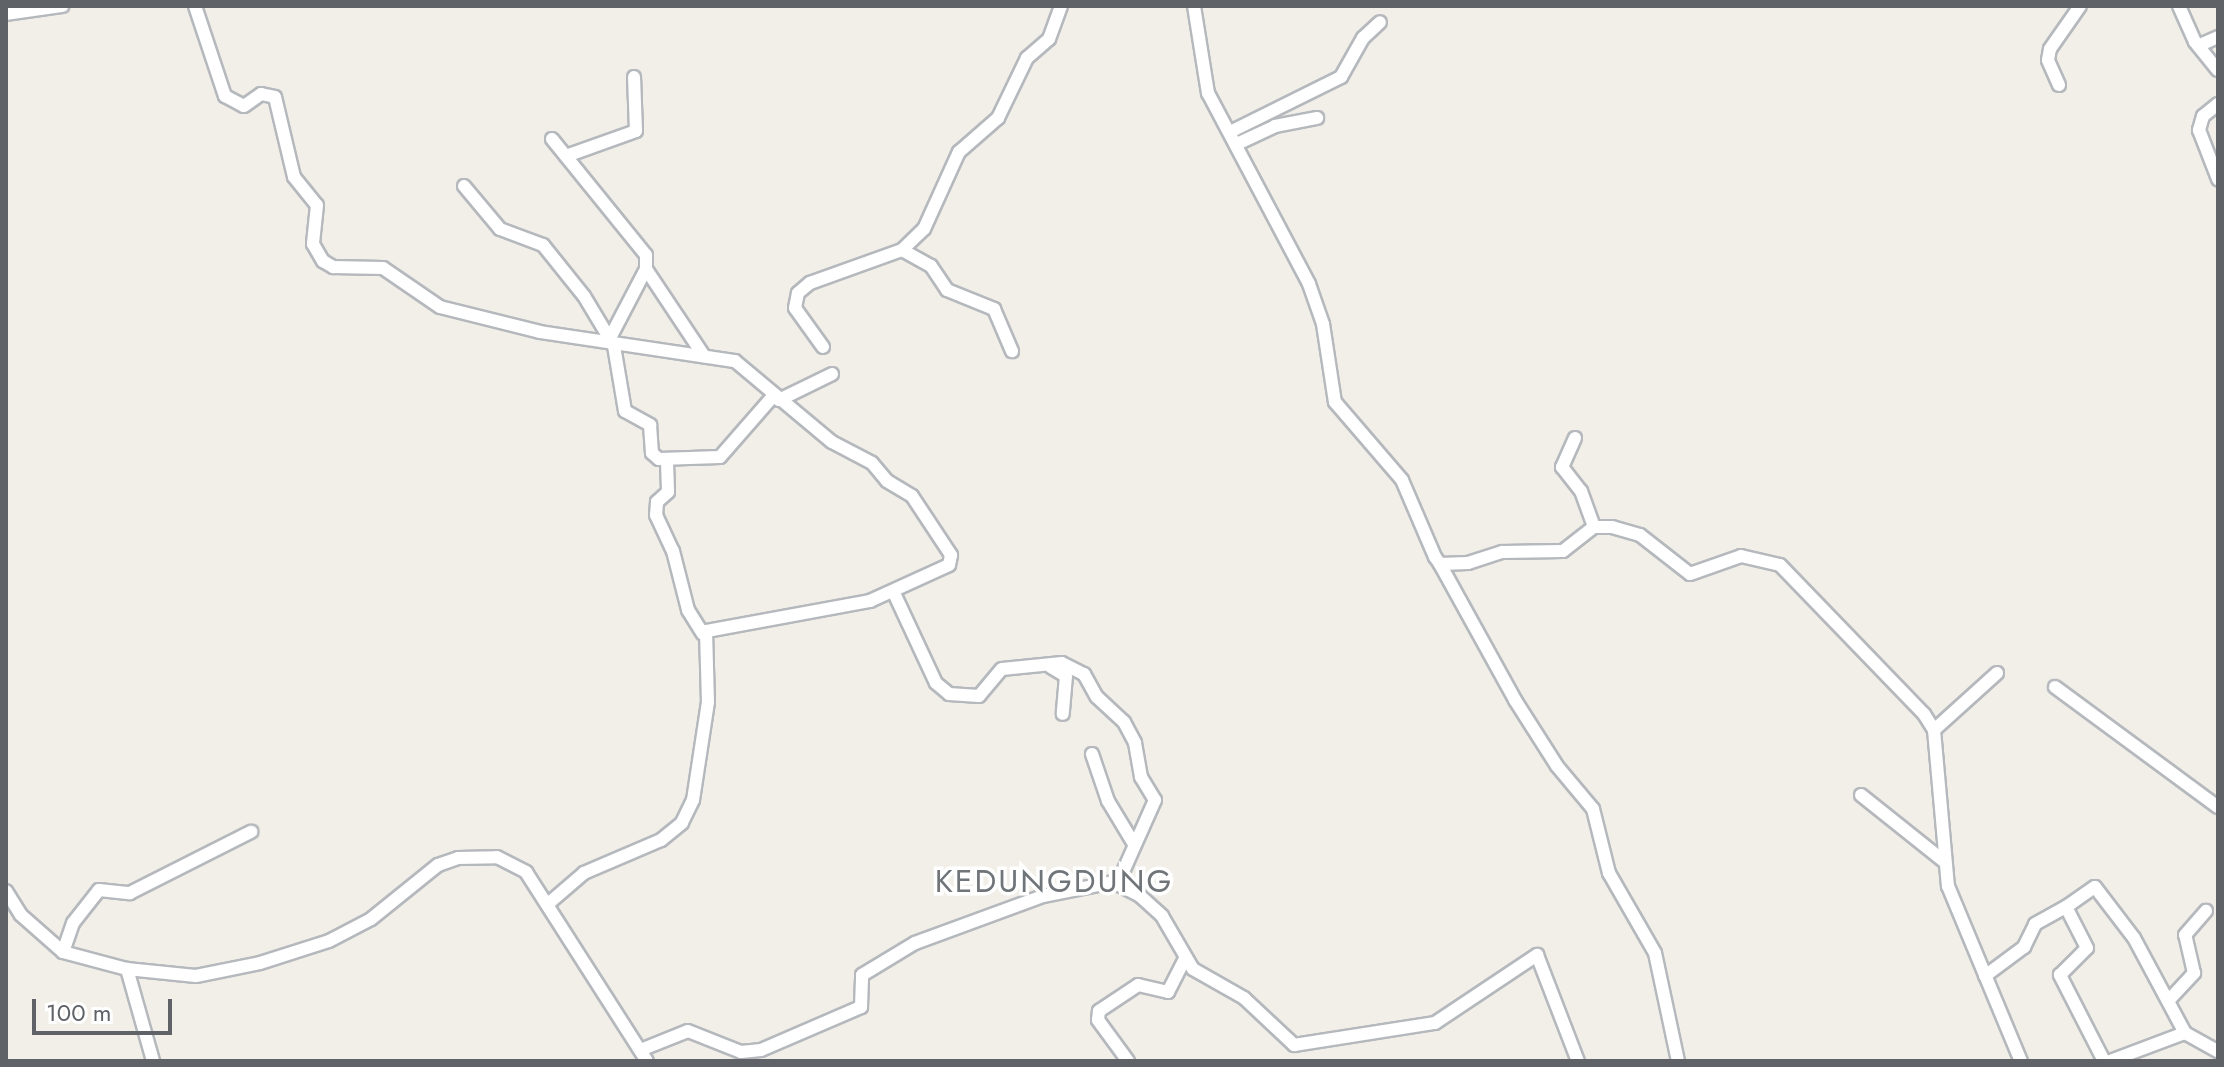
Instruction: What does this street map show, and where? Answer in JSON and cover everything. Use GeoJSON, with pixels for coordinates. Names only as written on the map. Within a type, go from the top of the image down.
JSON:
{"type":"FeatureCollection","features":[{"type":"Feature","properties":{"kind":"street"},"geometry":{"type":"LineString","coordinates":[[6,14],[62,6]]}},
{"type":"Feature","properties":{"kind":"street"},"geometry":{"type":"LineString","coordinates":[[195,6],[225,96],[244,106],[261,94],[275,97],[294,177],[317,205],[313,244],[323,261],[394,272],[445,309],[741,364],[776,398],[912,496],[951,555],[949,565],[894,593],[703,634]]}},
{"type":"Feature","properties":{"kind":"street"},"geometry":{"type":"LineString","coordinates":[[823,347],[795,308],[798,293],[810,283],[902,250],[932,218],[959,152],[998,118],[1027,58],[1049,39],[1061,6]]}},
{"type":"Feature","properties":{"kind":"street"},"geometry":{"type":"LineString","coordinates":[[1194,6],[1202,75],[1239,143],[1283,243],[1309,284],[1323,324],[1335,402],[1402,480],[1440,564],[1515,700],[1557,766],[1593,809],[1609,873],[1655,953],[1678,1061]]}},
{"type":"Feature","properties":{"kind":"street"},"geometry":{"type":"LineString","coordinates":[[2059,85],[2048,60],[2050,49],[2080,6]]}},
{"type":"Feature","properties":{"kind":"street"},"geometry":{"type":"LineString","coordinates":[[2179,6],[2218,70]]}},
{"type":"Feature","properties":{"kind":"street"},"geometry":{"type":"LineString","coordinates":[[1232,131],[1341,77],[1363,38],[1380,22]]}},
{"type":"Feature","properties":{"kind":"street"},"geometry":{"type":"LineString","coordinates":[[2200,45],[2218,37]]}},
{"type":"Feature","properties":{"kind":"street"},"geometry":{"type":"LineString","coordinates":[[566,156],[636,131],[634,77]]}},
{"type":"Feature","properties":{"kind":"street"},"geometry":{"type":"LineString","coordinates":[[2218,104],[2203,116],[2199,130],[2218,179]]}},
{"type":"Feature","properties":{"kind":"street"},"geometry":{"type":"LineString","coordinates":[[1239,143],[1275,126],[1317,118]]}},
{"type":"Feature","properties":{"kind":"street"},"geometry":{"type":"LineString","coordinates":[[552,139],[646,255],[646,269],[612,342]]}},
{"type":"Feature","properties":{"kind":"street"},"geometry":{"type":"LineString","coordinates":[[464,186],[500,229],[543,245],[612,342],[627,415],[650,425],[652,453],[667,462],[720,457],[751,416],[776,398],[832,374]]}},
{"type":"Feature","properties":{"kind":"street"},"geometry":{"type":"LineString","coordinates":[[902,250],[931,266],[947,290],[994,309],[1012,351]]}},
{"type":"Feature","properties":{"kind":"street"},"geometry":{"type":"LineString","coordinates":[[646,269],[704,356]]}},
{"type":"Feature","properties":{"kind":"street"},"geometry":{"type":"LineString","coordinates":[[1575,438],[1562,467],[1581,491],[1594,527]]}},
{"type":"Feature","properties":{"kind":"street"},"geometry":{"type":"LineString","coordinates":[[548,904],[584,873],[661,840],[682,823],[693,800],[708,702],[703,634],[688,610],[673,551],[656,515],[657,502],[668,492],[667,462]]}},
{"type":"Feature","properties":{"kind":"street"},"geometry":{"type":"LineString","coordinates":[[1440,564],[1468,563],[1502,552],[1572,549],[1594,527]]}},
{"type":"Feature","properties":{"kind":"street"},"geometry":{"type":"LineString","coordinates":[[1594,527],[1640,535],[1690,574],[1741,556],[1780,565],[1924,714],[1934,730],[1945,862],[1958,920],[2021,1061]]}},
{"type":"Feature","properties":{"kind":"street"},"geometry":{"type":"LineString","coordinates":[[894,593],[936,683],[949,694],[979,696],[1002,669],[1062,663],[1079,670],[1135,743],[1141,777],[1155,800],[1118,883]]}},
{"type":"Feature","properties":{"kind":"street"},"geometry":{"type":"LineString","coordinates":[[1043,665],[1066,676],[1063,714]]}},
{"type":"Feature","properties":{"kind":"street"},"geometry":{"type":"LineString","coordinates":[[1934,730],[1997,673]]}},
{"type":"Feature","properties":{"kind":"street"},"geometry":{"type":"LineString","coordinates":[[2055,687],[2218,807]]}},
{"type":"Feature","properties":{"kind":"street"},"geometry":{"type":"LineString","coordinates":[[1092,754],[1108,801],[1134,844]]}},
{"type":"Feature","properties":{"kind":"street"},"geometry":{"type":"LineString","coordinates":[[1861,795],[1945,862]]}},
{"type":"Feature","properties":{"kind":"street"},"geometry":{"type":"LineString","coordinates":[[63,952],[73,923],[99,890],[130,893],[251,832]]}},
{"type":"Feature","properties":{"kind":"street"},"geometry":{"type":"LineString","coordinates":[[6,891],[21,915],[63,952],[127,969],[196,976],[296,953],[357,928],[421,877],[458,858],[489,856],[514,862],[548,904],[645,1055],[688,1031],[741,1052],[761,1050],[861,1007],[862,975],[915,943],[1043,896],[1118,883],[1162,916],[1193,969],[1244,998],[1285,1040],[1310,1045],[1435,1023],[1537,955],[1578,1061]]}},
{"type":"Feature","properties":{"kind":"street"},"geometry":{"type":"LineString","coordinates":[[1985,976],[2024,947],[2035,924],[2092,889],[2100,890],[2169,1000],[2185,1033],[2218,1051]]}},
{"type":"Feature","properties":{"kind":"street"},"geometry":{"type":"LineString","coordinates":[[2066,907],[2087,948],[2060,975],[2107,1061],[2135,1057],[2185,1033]]}},
{"type":"Feature","properties":{"kind":"street"},"geometry":{"type":"LineString","coordinates":[[2169,1000],[2194,973],[2185,935],[2206,911]]}},
{"type":"Feature","properties":{"kind":"street"},"geometry":{"type":"LineString","coordinates":[[1128,1061],[1098,1020],[1099,1011],[1138,985],[1168,992],[1185,958]]}},
{"type":"Feature","properties":{"kind":"street"},"geometry":{"type":"LineString","coordinates":[[127,969],[153,1061]]}},
{"type":"Feature","properties":{"kind":"district","name":"KEDUNGDUNG"},"geometry":{"type":"Point","coordinates":[1054,881]}}]}
